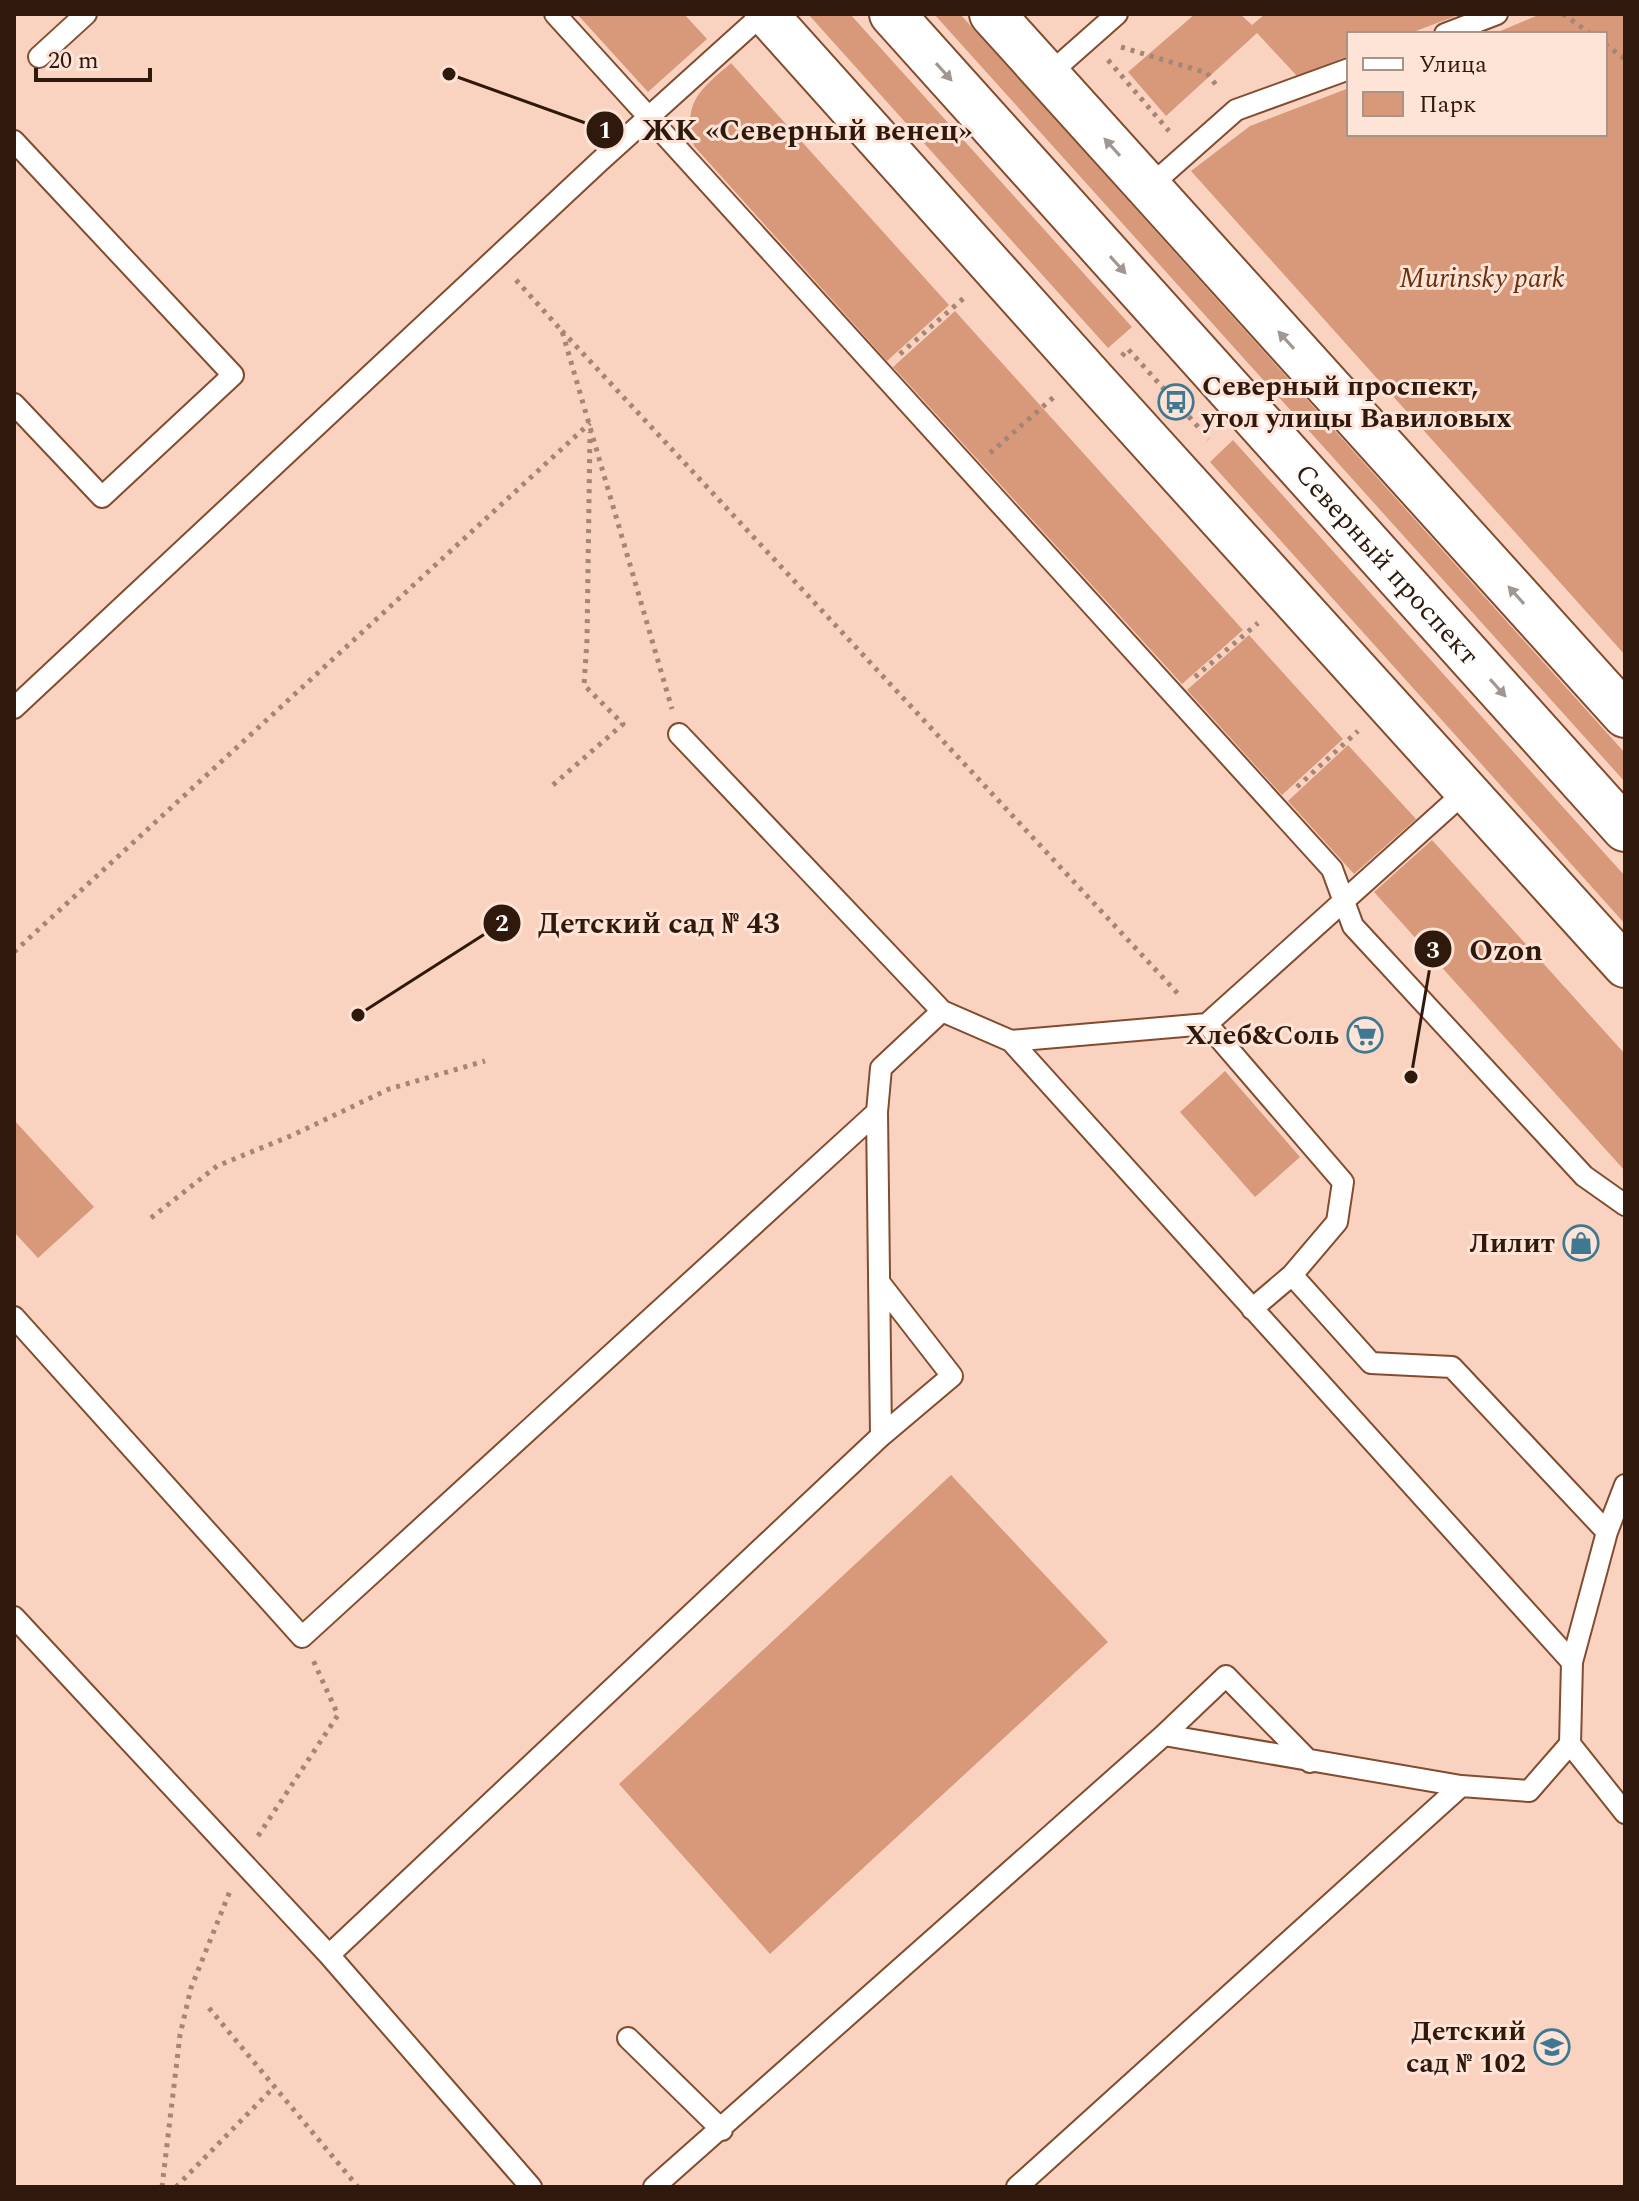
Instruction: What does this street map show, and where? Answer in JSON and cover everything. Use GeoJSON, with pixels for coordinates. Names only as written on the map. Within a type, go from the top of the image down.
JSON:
{"type":"FeatureCollection","features":[{"type":"Feature","properties":{"kind":"main road","name":"Северный проспект"},"geometry":{"type":"LineString","coordinates":[[892,14],[1625,829]]}},
{"type":"Feature","properties":{"kind":"main road"},"geometry":{"type":"LineString","coordinates":[[992,14],[1625,715]]}},
{"type":"Feature","properties":{"kind":"street"},"geometry":{"type":"LineString","coordinates":[[764,14],[1625,966]]}},
{"type":"Feature","properties":{"kind":"lane"},"geometry":{"type":"LineString","coordinates":[[39,57],[86,14]]}},
{"type":"Feature","properties":{"kind":"lane"},"geometry":{"type":"LineString","coordinates":[[555,14],[1332,869],[1353,926],[1584,1176],[1625,1205]]}},
{"type":"Feature","properties":{"kind":"lane"},"geometry":{"type":"LineString","coordinates":[[14,708],[649,117],[764,14]]}},
{"type":"Feature","properties":{"kind":"lane"},"geometry":{"type":"LineString","coordinates":[[1048,75],[1117,14]]}},
{"type":"Feature","properties":{"kind":"lane"},"geometry":{"type":"LineString","coordinates":[[1450,32],[1497,14]]}},
{"type":"Feature","properties":{"kind":"lane"},"geometry":{"type":"LineString","coordinates":[[1149,187],[1236,110],[1347,70]]}},
{"type":"Feature","properties":{"kind":"lane"},"geometry":{"type":"LineString","coordinates":[[14,141],[233,375],[102,497],[14,404]]}},
{"type":"Feature","properties":{"kind":"lane"},"geometry":{"type":"LineString","coordinates":[[679,734],[942,1011],[1011,1041],[1572,1662]]}},
{"type":"Feature","properties":{"kind":"lane"},"geometry":{"type":"LineString","coordinates":[[1011,1041],[1207,1024],[1466,791]]}},
{"type":"Feature","properties":{"kind":"lane"},"geometry":{"type":"LineString","coordinates":[[881,1436],[877,1112],[881,1068],[942,1011]]}},
{"type":"Feature","properties":{"kind":"lane"},"geometry":{"type":"LineString","coordinates":[[1207,1024],[1343,1182],[1337,1222],[1292,1275],[1252,1309]]}},
{"type":"Feature","properties":{"kind":"lane"},"geometry":{"type":"LineString","coordinates":[[14,1317],[302,1637],[877,1112]]}},
{"type":"Feature","properties":{"kind":"lane"},"geometry":{"type":"LineString","coordinates":[[1292,1275],[1371,1363],[1452,1367],[1607,1532]]}},
{"type":"Feature","properties":{"kind":"lane"},"geometry":{"type":"LineString","coordinates":[[329,1955],[881,1436],[952,1376],[879,1282]]}},
{"type":"Feature","properties":{"kind":"lane"},"geometry":{"type":"LineString","coordinates":[[1164,1735],[1461,1786],[1529,1791],[1570,1744],[1572,1662],[1607,1532],[1625,1485]]}},
{"type":"Feature","properties":{"kind":"lane"},"geometry":{"type":"LineString","coordinates":[[14,1617],[329,1955],[531,2187]]}},
{"type":"Feature","properties":{"kind":"lane"},"geometry":{"type":"LineString","coordinates":[[654,2187],[722,2130],[1226,1676],[1310,1762]]}},
{"type":"Feature","properties":{"kind":"lane"},"geometry":{"type":"LineString","coordinates":[[1570,1744],[1625,1813]]}},
{"type":"Feature","properties":{"kind":"lane"},"geometry":{"type":"LineString","coordinates":[[1017,2187],[1461,1786]]}},
{"type":"Feature","properties":{"kind":"lane"},"geometry":{"type":"LineString","coordinates":[[628,2038],[722,2130]]}},
{"type":"Feature","properties":{"kind":"path"},"geometry":{"type":"LineString","coordinates":[[1563,14],[1588,32]]}},
{"type":"Feature","properties":{"kind":"path"},"geometry":{"type":"LineString","coordinates":[[1089,38],[1207,73],[1236,110]]}},
{"type":"Feature","properties":{"kind":"path"},"geometry":{"type":"LineString","coordinates":[[1089,38],[1188,153]]}},
{"type":"Feature","properties":{"kind":"path"},"geometry":{"type":"LineString","coordinates":[[1607,46],[1625,59]]}},
{"type":"Feature","properties":{"kind":"path"},"geometry":{"type":"LineString","coordinates":[[497,258],[1207,1024]]}},
{"type":"Feature","properties":{"kind":"path"},"geometry":{"type":"LineString","coordinates":[[880,372],[965,297]]}},
{"type":"Feature","properties":{"kind":"path"},"geometry":{"type":"LineString","coordinates":[[562,331],[679,734]]}},
{"type":"Feature","properties":{"kind":"path"},"geometry":{"type":"LineString","coordinates":[[1113,365],[1128,349],[1209,439]]}},
{"type":"Feature","properties":{"kind":"path"},"geometry":{"type":"LineString","coordinates":[[970,471],[1055,396]]}},
{"type":"Feature","properties":{"kind":"path"},"geometry":{"type":"LineString","coordinates":[[553,785],[623,724],[584,685],[590,423]]}},
{"type":"Feature","properties":{"kind":"path"},"geometry":{"type":"LineString","coordinates":[[14,952],[590,423]]}},
{"type":"Feature","properties":{"kind":"path"},"geometry":{"type":"LineString","coordinates":[[1174,695],[1258,623]]}},
{"type":"Feature","properties":{"kind":"path"},"geometry":{"type":"LineString","coordinates":[[1276,807],[1358,731]]}},
{"type":"Feature","properties":{"kind":"path"},"geometry":{"type":"LineString","coordinates":[[151,1218],[217,1166],[293,1135],[389,1089],[485,1061]]}},
{"type":"Feature","properties":{"kind":"path"},"geometry":{"type":"LineString","coordinates":[[209,2008],[358,2187]]}},
{"type":"Feature","properties":{"kind":"path"},"geometry":{"type":"LineString","coordinates":[[176,2187],[274,2087]]}},
{"type":"Feature","properties":{"kind":"green space"},"geometry":{"type":"Polygon","coordinates":[[[577,14],[684,14],[707,39],[648,92],[577,14]]]}},
{"type":"Feature","properties":{"kind":"green space"},"geometry":{"type":"Polygon","coordinates":[[[808,14],[850,14],[1132,327],[1108,348],[808,14]]]}},
{"type":"Feature","properties":{"kind":"green space"},"geometry":{"type":"Polygon","coordinates":[[[934,14],[960,14],[1625,753],[1625,782],[934,14]]]}},
{"type":"Feature","properties":{"kind":"green space"},"geometry":{"type":"Polygon","coordinates":[[[1195,14],[1240,14],[1252,25],[1265,14],[1461,14],[1413,32],[1347,32],[1347,57],[1297,76],[1257,33],[1166,116],[1128,72],[1195,14]]]}},
{"type":"Feature","properties":{"kind":"green space","name":"Murinsky park"},"geometry":{"type":"Polygon","coordinates":[[[1541,14],[1625,14],[1625,655],[1191,171],[1250,126],[1347,89],[1347,136],[1607,136],[1607,32],[1498,32],[1541,14]]]}},
{"type":"Feature","properties":{"kind":"green space"},"geometry":{"type":"Polygon","coordinates":[[[731,63],[949,305],[887,361],[694,146],[690,118],[696,98],[731,63]]]}},
{"type":"Feature","properties":{"kind":"green space"},"geometry":{"type":"Polygon","coordinates":[[[955,311],[1243,630],[1182,684],[893,367],[955,311]]]}},
{"type":"Feature","properties":{"kind":"green space"},"geometry":{"type":"Polygon","coordinates":[[[1233,440],[1625,876],[1625,924],[1210,462],[1233,440]]]}},
{"type":"Feature","properties":{"kind":"green space"},"geometry":{"type":"Polygon","coordinates":[[[1249,635],[1343,739],[1282,795],[1187,690],[1249,635]]]}},
{"type":"Feature","properties":{"kind":"green space"},"geometry":{"type":"Polygon","coordinates":[[[1348,745],[1416,819],[1354,874],[1288,801],[1348,745]]]}},
{"type":"Feature","properties":{"kind":"green space"},"geometry":{"type":"Polygon","coordinates":[[[1432,840],[1625,1054],[1625,1171],[1374,892],[1432,840]]]}},
{"type":"Feature","properties":{"kind":"green space"},"geometry":{"type":"Polygon","coordinates":[[[1225,1071],[1300,1157],[1255,1197],[1180,1112],[1225,1071]]]}},
{"type":"Feature","properties":{"kind":"green space"},"geometry":{"type":"Polygon","coordinates":[[[14,1120],[94,1207],[38,1258],[14,1232],[14,1120]]]}},
{"type":"Feature","properties":{"kind":"green space"},"geometry":{"type":"Polygon","coordinates":[[[951,1475],[1108,1642],[770,1954],[619,1784],[951,1475]]]}},
{"type":"Feature","properties":{"kind":"place","name":"ЖК «Северный венец»"},"geometry":{"type":"Point","coordinates":[449,74]}},
{"type":"Feature","properties":{"kind":"place","name":"Северный проспект, угол улицы Вавиловых"},"geometry":{"type":"Point","coordinates":[1176,402]}},
{"type":"Feature","properties":{"kind":"place","name":"Детский сад № 43"},"geometry":{"type":"Point","coordinates":[358,1015]}},
{"type":"Feature","properties":{"kind":"place","name":"Хлеб&Соль"},"geometry":{"type":"Point","coordinates":[1365,1035]}},
{"type":"Feature","properties":{"kind":"place","name":"Ozon"},"geometry":{"type":"Point","coordinates":[1411,1077]}},
{"type":"Feature","properties":{"kind":"place","name":"Лилит"},"geometry":{"type":"Point","coordinates":[1581,1243]}},
{"type":"Feature","properties":{"kind":"place","name":"Детский сад № 102"},"geometry":{"type":"Point","coordinates":[1552,2047]}}]}
